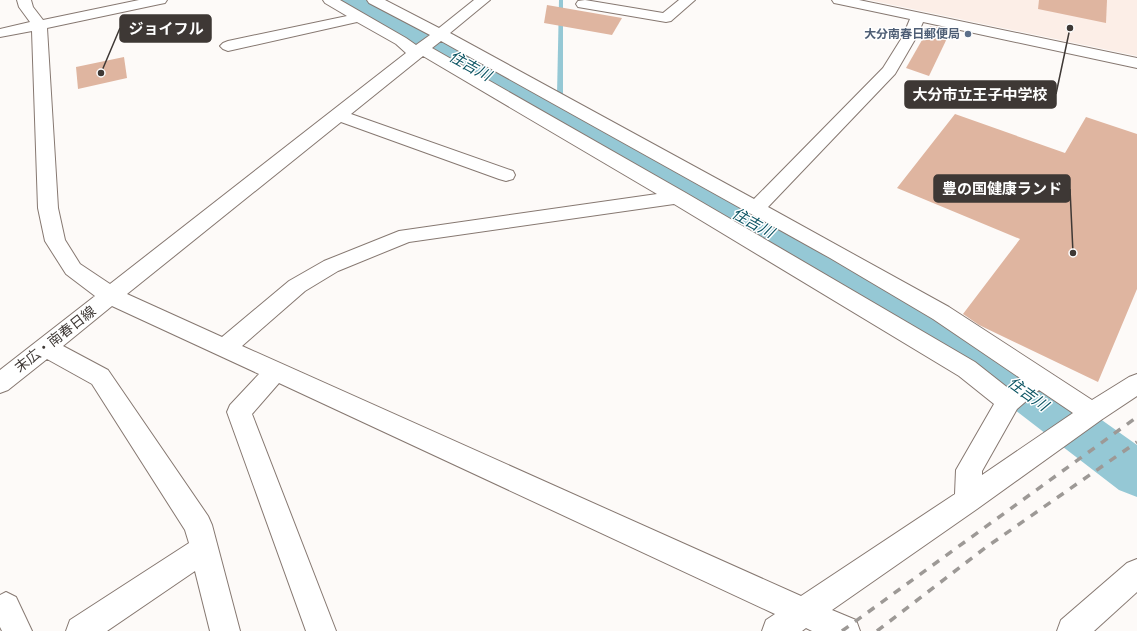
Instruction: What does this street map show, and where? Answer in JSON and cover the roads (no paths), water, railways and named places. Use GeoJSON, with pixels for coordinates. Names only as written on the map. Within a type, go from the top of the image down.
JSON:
{"type":"FeatureCollection","features":[{"type":"Feature","properties":{"kind":"street"},"geometry":{"type":"LineString","coordinates":[[24,0],[26,7],[39,25],[48,208],[55,241],[72,269],[110,296],[845,631]]}},
{"type":"Feature","properties":{"kind":"street"},"geometry":{"type":"LineString","coordinates":[[0,33],[160,0]]}},
{"type":"Feature","properties":{"kind":"street"},"geometry":{"type":"LineString","coordinates":[[330,0],[680,197],[967,369],[1008,402]]}},
{"type":"Feature","properties":{"kind":"street"},"geometry":{"type":"LineString","coordinates":[[374,0],[440,34],[837,253],[941,313],[1038,377],[1089,416]]}},
{"type":"Feature","properties":{"kind":"street","name":"末広・南春日線"},"geometry":{"type":"LineString","coordinates":[[0,383],[483,0]]}},
{"type":"Feature","properties":{"kind":"street"},"geometry":{"type":"LineString","coordinates":[[583,4],[666,18],[688,0]]}},
{"type":"Feature","properties":{"kind":"street"},"geometry":{"type":"LineString","coordinates":[[838,0],[1137,63]]}},
{"type":"Feature","properties":{"kind":"street"},"geometry":{"type":"LineString","coordinates":[[228,46],[360,17]]}},
{"type":"Feature","properties":{"kind":"street"},"geometry":{"type":"LineString","coordinates":[[755,209],[889,71],[910,36],[918,17]]}},
{"type":"Feature","properties":{"kind":"street"},"geometry":{"type":"LineString","coordinates":[[338,115],[506,175]]}},
{"type":"Feature","properties":{"kind":"street"},"geometry":{"type":"LineString","coordinates":[[224,348],[297,286],[331,266],[406,236],[680,197]]}},
{"type":"Feature","properties":{"kind":"street"},"geometry":{"type":"LineString","coordinates":[[46,347],[100,377],[198,525],[225,631]]}},
{"type":"Feature","properties":{"kind":"street"},"geometry":{"type":"LineString","coordinates":[[276,371],[239,412],[320,631]]}},
{"type":"Feature","properties":{"kind":"street"},"geometry":{"type":"LineString","coordinates":[[968,500],[969,470],[1008,402],[1038,377]]}},
{"type":"Feature","properties":{"kind":"street"},"geometry":{"type":"LineString","coordinates":[[777,631],[1137,384]]}},
{"type":"Feature","properties":{"kind":"street"},"geometry":{"type":"LineString","coordinates":[[80,631],[204,549]]}},
{"type":"Feature","properties":{"kind":"street"},"geometry":{"type":"LineString","coordinates":[[1072,631],[1137,572]]}},
{"type":"Feature","properties":{"kind":"waterway","name":"住吉川"},"geometry":{"type":"LineString","coordinates":[[351,0],[583,127],[858,281],[987,363],[1137,474]]}},
{"type":"Feature","properties":{"kind":"waterway"},"geometry":{"type":"LineString","coordinates":[[560,95],[561,0]]}},
{"type":"Feature","properties":{"kind":"waterway","name":"住吉川"},"geometry":{"type":"LineString","coordinates":[[559,110],[559,115]]}},
{"type":"Feature","properties":{"kind":"railway"},"geometry":{"type":"LineString","coordinates":[[842,631],[1137,417]]}},
{"type":"Feature","properties":{"kind":"railway"},"geometry":{"type":"LineString","coordinates":[[877,631],[985,548],[1137,442]]}},
{"type":"Feature","properties":{"kind":"place","name":"大分市立王子中学校"},"geometry":{"type":"Point","coordinates":[1070,28]}},
{"type":"Feature","properties":{"kind":"place","name":"大分南春日郵便局"},"geometry":{"type":"Point","coordinates":[968,34]}},
{"type":"Feature","properties":{"kind":"place","name":"ジョイフル"},"geometry":{"type":"Point","coordinates":[101,73]}},
{"type":"Feature","properties":{"kind":"place","name":"豊の国健康ランド"},"geometry":{"type":"Point","coordinates":[1073,253]}}]}
